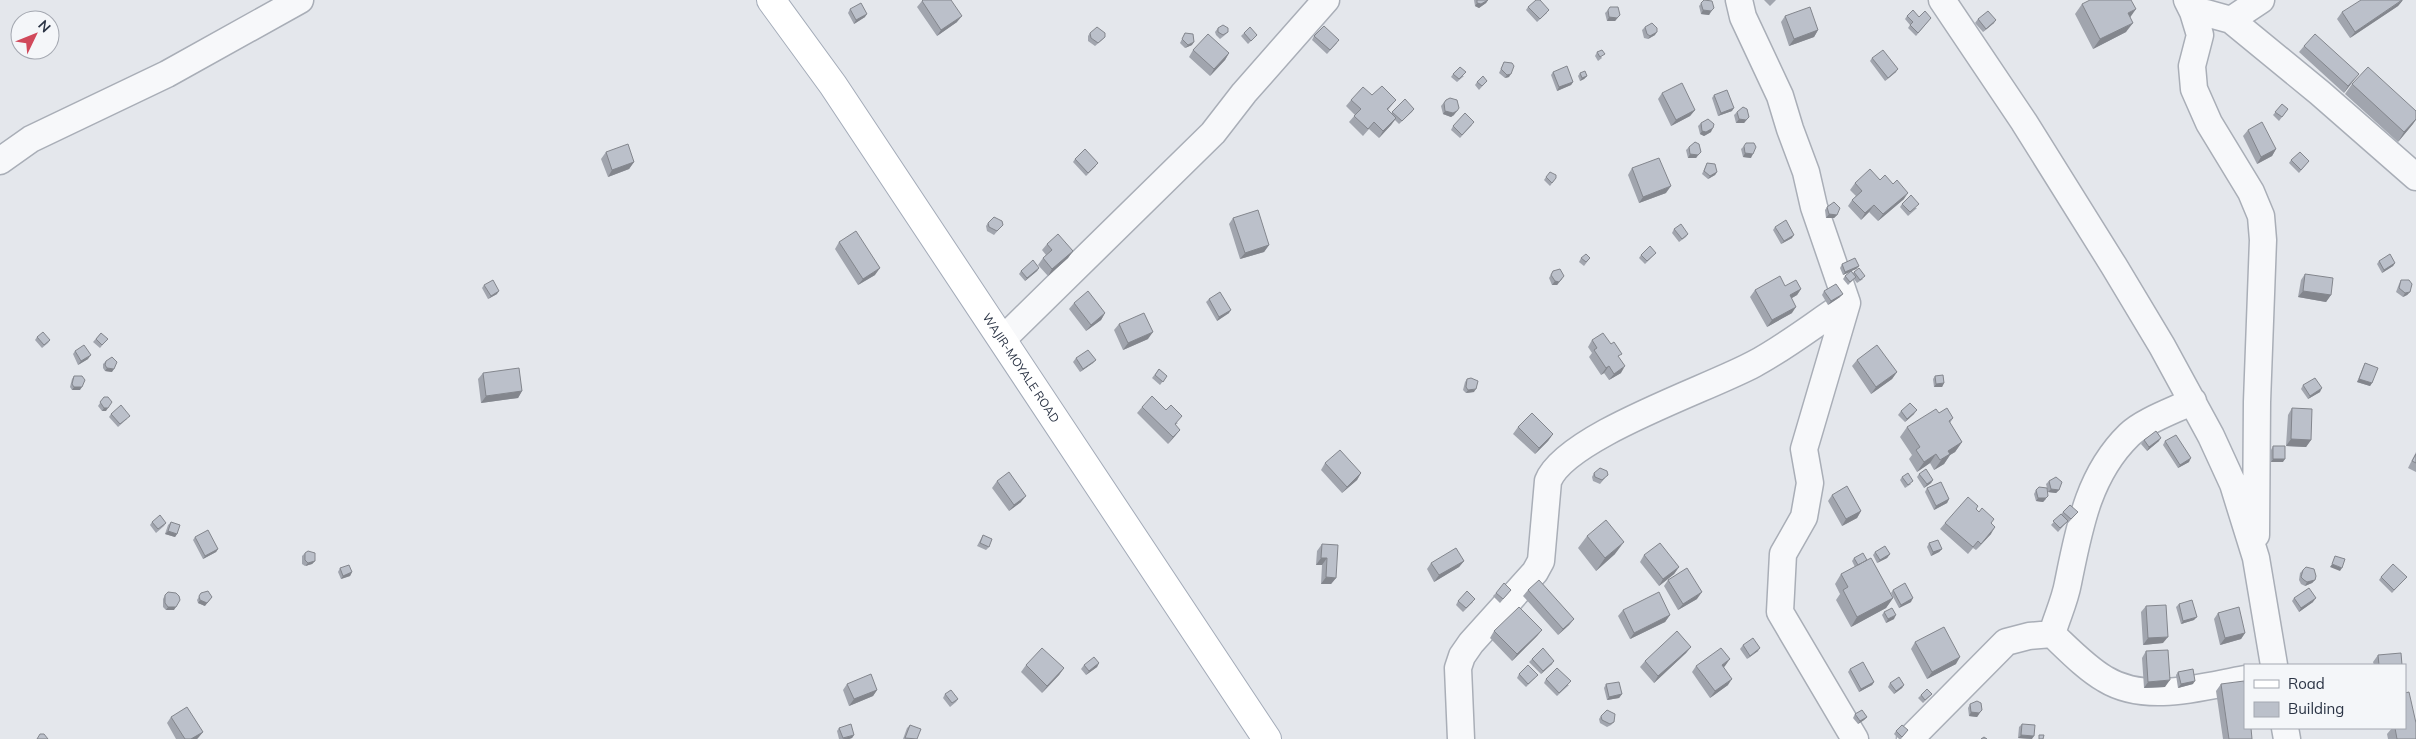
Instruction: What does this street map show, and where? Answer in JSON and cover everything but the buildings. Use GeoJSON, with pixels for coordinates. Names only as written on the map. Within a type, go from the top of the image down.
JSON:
{"type":"FeatureCollection","features":[{"type":"Feature","properties":{"kind":"main road","name":"WAJIR-MOYALE ROAD"},"geometry":{"type":"LineString","coordinates":[[771,0],[833,85],[1267,739]]}},
{"type":"Feature","properties":{"kind":"street"},"geometry":{"type":"LineString","coordinates":[[0,161],[31,139],[167,74],[300,0]]}},
{"type":"Feature","properties":{"kind":"street"},"geometry":{"type":"LineString","coordinates":[[1003,339],[1213,133],[1244,93],[1326,0]]}},
{"type":"Feature","properties":{"kind":"street"},"geometry":{"type":"LineString","coordinates":[[1739,0],[1744,16],[1780,96],[1806,172],[1814,208],[1847,304],[1804,449],[1810,483],[1804,517],[1783,554],[1780,612],[1855,739]]}},
{"type":"Feature","properties":{"kind":"street"},"geometry":{"type":"LineString","coordinates":[[1942,0],[2024,122],[2114,266],[2193,401],[2233,484],[2256,558],[2274,664]]}},
{"type":"Feature","properties":{"kind":"street"},"geometry":{"type":"LineString","coordinates":[[2231,20],[2261,0]]}},
{"type":"Feature","properties":{"kind":"street"},"geometry":{"type":"LineString","coordinates":[[2190,6],[2200,35],[2192,66],[2194,89],[2209,123],[2252,192],[2261,216],[2263,240],[2257,402],[2256,558]]}},
{"type":"Feature","properties":{"kind":"street"},"geometry":{"type":"LineString","coordinates":[[2190,6],[2231,20],[2320,93],[2416,178]]}},
{"type":"Feature","properties":{"kind":"street"},"geometry":{"type":"LineString","coordinates":[[1461,739],[1458,668],[1462,656],[1471,643],[1535,572],[1541,561],[1548,481],[1552,471],[1560,462],[1615,427],[1754,364],[1847,304]]}},
{"type":"Feature","properties":{"kind":"street"},"geometry":{"type":"LineString","coordinates":[[2052,634],[2068,585],[2075,543],[2089,495],[2101,470],[2130,433],[2193,401]]}},
{"type":"Feature","properties":{"kind":"street"},"geometry":{"type":"LineString","coordinates":[[1910,739],[2006,642],[2029,636],[2052,634],[2105,679],[2127,688],[2153,692],[2190,690],[2244,679]]}}]}
